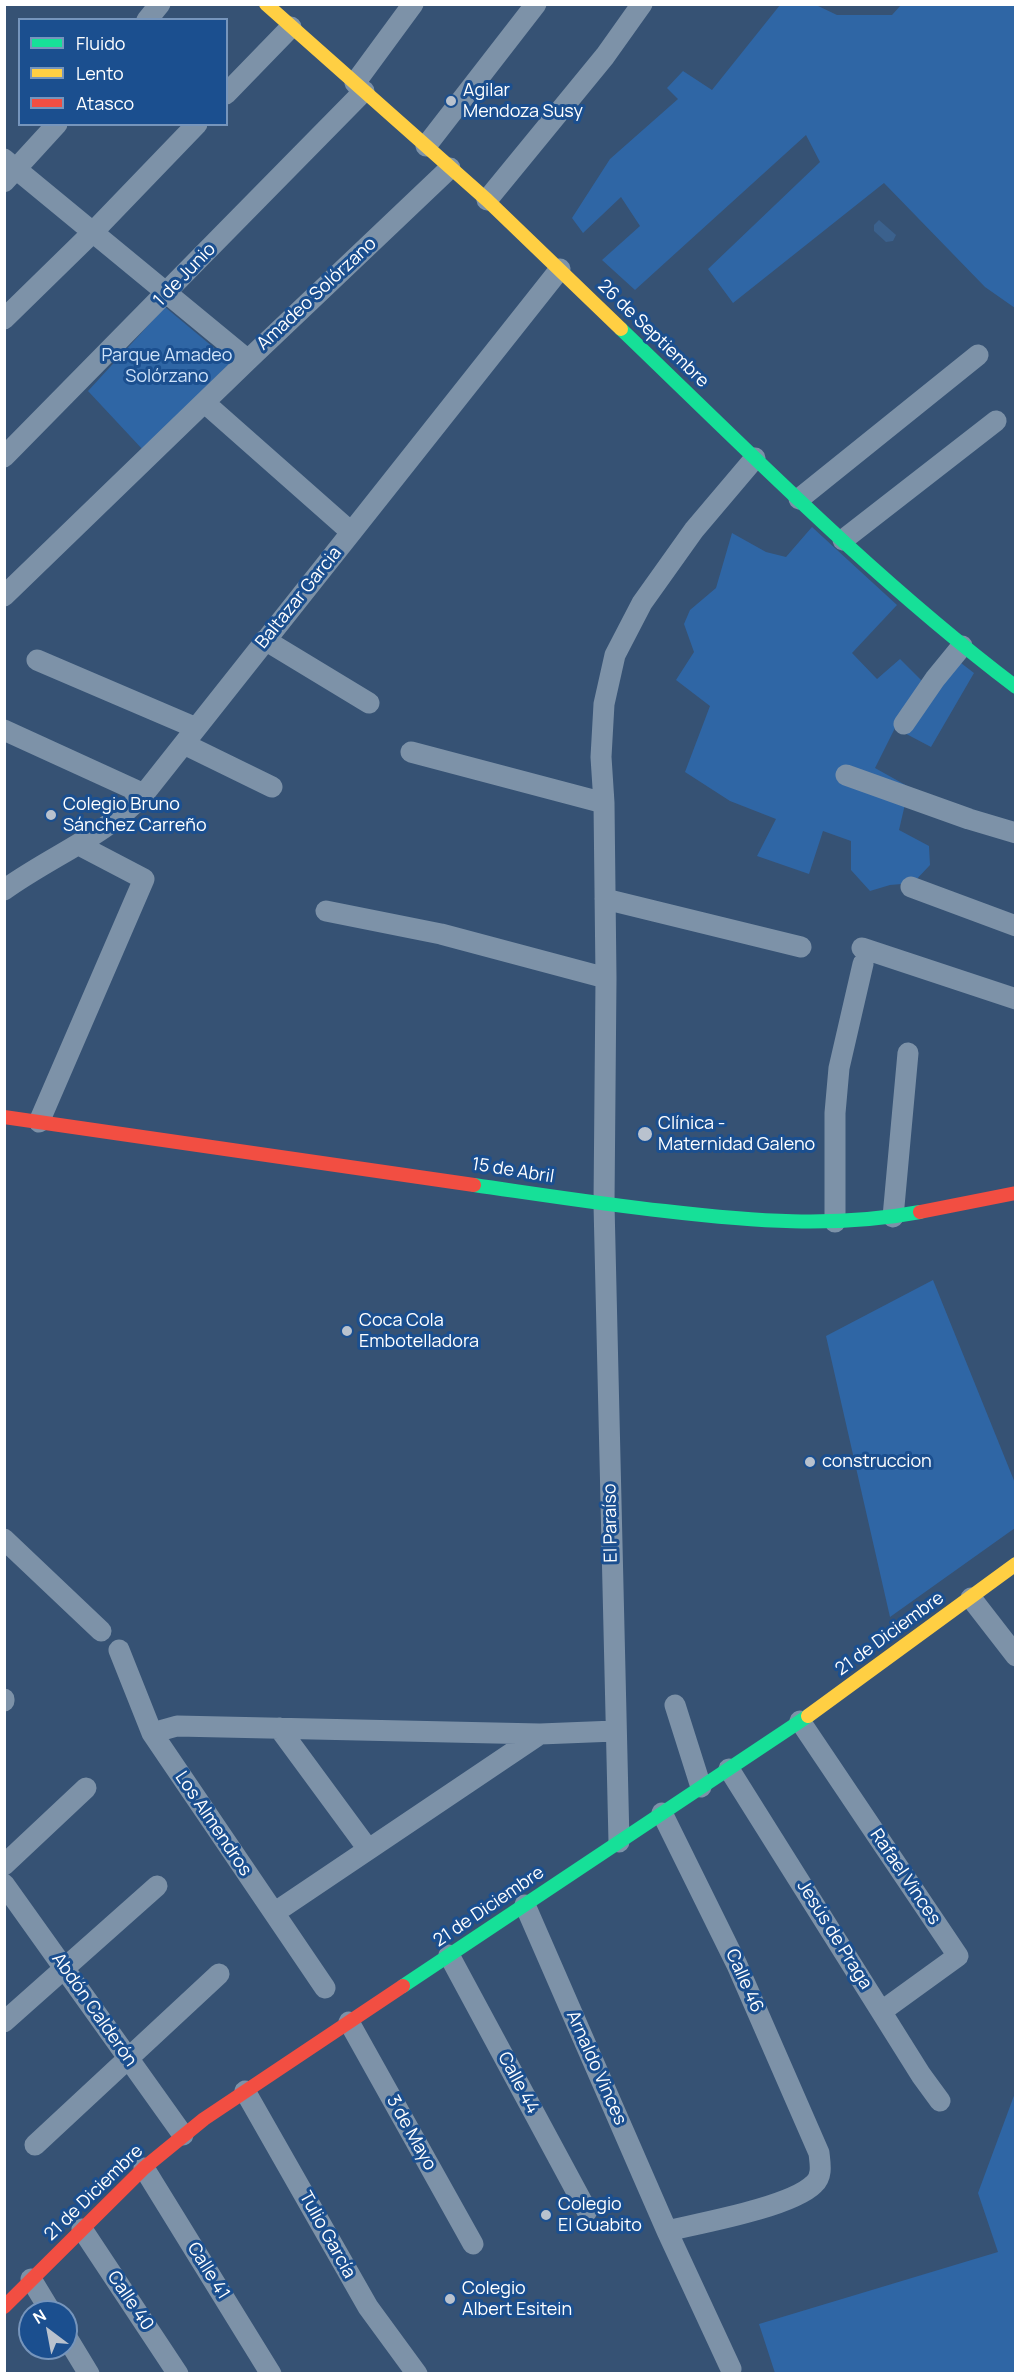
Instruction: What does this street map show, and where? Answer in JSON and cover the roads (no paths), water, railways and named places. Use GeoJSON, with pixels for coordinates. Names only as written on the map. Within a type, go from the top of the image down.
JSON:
{"type":"FeatureCollection","features":[{"type":"Feature","properties":{"kind":"street"},"geometry":{"type":"LineString","coordinates":[[149,18],[160,4]]}},
{"type":"Feature","properties":{"kind":"street","name":"26 de Septiembre"},"geometry":{"type":"LineString","coordinates":[[266,4],[487,200],[903,596],[962,646],[1016,687]]}},
{"type":"Feature","properties":{"kind":"street","name":"1 de Junio"},"geometry":{"type":"LineString","coordinates":[[4,457],[168,293],[359,87],[413,4]]}},
{"type":"Feature","properties":{"kind":"street"},"geometry":{"type":"LineString","coordinates":[[426,146],[502,52],[536,4]]}},
{"type":"Feature","properties":{"kind":"street"},"geometry":{"type":"LineString","coordinates":[[487,200],[606,56],[642,4]]}},
{"type":"Feature","properties":{"kind":"street"},"geometry":{"type":"LineString","coordinates":[[228,91],[291,27]]}},
{"type":"Feature","properties":{"kind":"street"},"geometry":{"type":"LineString","coordinates":[[55,126],[9,170],[93,232],[248,360]]}},
{"type":"Feature","properties":{"kind":"street"},"geometry":{"type":"LineString","coordinates":[[4,319],[93,232],[195,126]]}},
{"type":"Feature","properties":{"kind":"street","name":"Amadeo Solórzano"},"geometry":{"type":"LineString","coordinates":[[4,596],[450,168]]}},
{"type":"Feature","properties":{"kind":"street","name":"Baltazar Garcia"},"geometry":{"type":"LineString","coordinates":[[4,890],[44,864],[80,845],[128,811],[144,794],[560,269]]}},
{"type":"Feature","properties":{"kind":"street"},"geometry":{"type":"LineString","coordinates":[[799,499],[978,356]]}},
{"type":"Feature","properties":{"kind":"street"},"geometry":{"type":"LineString","coordinates":[[205,403],[351,532]]}},
{"type":"Feature","properties":{"kind":"street"},"geometry":{"type":"LineString","coordinates":[[843,540],[996,421]]}},
{"type":"Feature","properties":{"kind":"street","name":"El Paraíso"},"geometry":{"type":"LineString","coordinates":[[619,1842],[604,1204],[606,978],[602,729],[606,692],[615,655],[642,603],[665,569],[730,486],[756,458]]}},
{"type":"Feature","properties":{"kind":"street"},"geometry":{"type":"LineString","coordinates":[[265,640],[369,703]]}},
{"type":"Feature","properties":{"kind":"street"},"geometry":{"type":"LineString","coordinates":[[904,724],[935,679],[962,646]]}},
{"type":"Feature","properties":{"kind":"street"},"geometry":{"type":"LineString","coordinates":[[38,660],[190,736],[272,787]]}},
{"type":"Feature","properties":{"kind":"street"},"geometry":{"type":"LineString","coordinates":[[4,730],[144,794]]}},
{"type":"Feature","properties":{"kind":"street"},"geometry":{"type":"LineString","coordinates":[[411,752],[604,803]]}},
{"type":"Feature","properties":{"kind":"street"},"geometry":{"type":"LineString","coordinates":[[846,775],[969,819],[1016,833]]}},
{"type":"Feature","properties":{"kind":"street"},"geometry":{"type":"LineString","coordinates":[[39,1122],[144,879],[80,845]]}},
{"type":"Feature","properties":{"kind":"street"},"geometry":{"type":"LineString","coordinates":[[911,887],[1016,926]]}},
{"type":"Feature","properties":{"kind":"street"},"geometry":{"type":"LineString","coordinates":[[605,899],[801,947]]}},
{"type":"Feature","properties":{"kind":"street"},"geometry":{"type":"LineString","coordinates":[[326,911],[441,934],[606,978]]}},
{"type":"Feature","properties":{"kind":"street"},"geometry":{"type":"LineString","coordinates":[[835,1222],[834,1160],[839,1068],[862,956],[1016,999]]}},
{"type":"Feature","properties":{"kind":"street"},"geometry":{"type":"LineString","coordinates":[[893,1217],[908,1053]]}},
{"type":"Feature","properties":{"kind":"street","name":"15 de Abril"},"geometry":{"type":"LineString","coordinates":[[4,1117],[604,1204],[747,1221],[835,1222],[893,1217],[1016,1193]]}},
{"type":"Feature","properties":{"kind":"street"},"geometry":{"type":"LineString","coordinates":[[4,1539],[101,1630]]}},
{"type":"Feature","properties":{"kind":"street","name":"21 de Diciembre"},"geometry":{"type":"LineString","coordinates":[[4,2307],[144,2168],[183,2136],[245,2091],[800,1721],[1016,1564]]}},
{"type":"Feature","properties":{"kind":"street"},"geometry":{"type":"LineString","coordinates":[[970,1598],[1016,1656]]}},
{"type":"Feature","properties":{"kind":"street","name":"Los Almendros"},"geometry":{"type":"LineString","coordinates":[[119,1650],[152,1734],[325,1988]]}},
{"type":"Feature","properties":{"kind":"street"},"geometry":{"type":"LineString","coordinates":[[675,1705],[701,1787]]}},
{"type":"Feature","properties":{"kind":"street","name":"Rafael Vinces"},"geometry":{"type":"LineString","coordinates":[[800,1721],[958,1956],[882,2011]]}},
{"type":"Feature","properties":{"kind":"street"},"geometry":{"type":"LineString","coordinates":[[152,1734],[177,1726],[540,1734],[615,1731]]}},
{"type":"Feature","properties":{"kind":"street"},"geometry":{"type":"LineString","coordinates":[[279,1728],[368,1849]]}},
{"type":"Feature","properties":{"kind":"street"},"geometry":{"type":"LineString","coordinates":[[274,1913],[540,1734]]}},
{"type":"Feature","properties":{"kind":"street","name":"Jesús de Praga"},"geometry":{"type":"LineString","coordinates":[[729,1769],[940,2101]]}},
{"type":"Feature","properties":{"kind":"street"},"geometry":{"type":"LineString","coordinates":[[4,1865],[86,1788]]}},
{"type":"Feature","properties":{"kind":"street","name":"Calle 46"},"geometry":{"type":"LineString","coordinates":[[662,1813],[737,1965],[819,2153],[821,2169],[816,2183],[798,2195],[757,2210],[667,2231]]}},
{"type":"Feature","properties":{"kind":"street","name":"Abdón Calderón"},"geometry":{"type":"LineString","coordinates":[[4,1884],[183,2136]]}},
{"type":"Feature","properties":{"kind":"street"},"geometry":{"type":"LineString","coordinates":[[4,2022],[157,1886]]}},
{"type":"Feature","properties":{"kind":"street","name":"Arnaldo Vinces"},"geometry":{"type":"LineString","coordinates":[[525,1905],[667,2231],[731,2368]]}},
{"type":"Feature","properties":{"kind":"street","name":"Calle 44"},"geometry":{"type":"LineString","coordinates":[[448,1956],[587,2211]]}},
{"type":"Feature","properties":{"kind":"street"},"geometry":{"type":"LineString","coordinates":[[35,2145],[219,1974]]}},
{"type":"Feature","properties":{"kind":"street","name":"3 de Mayo"},"geometry":{"type":"LineString","coordinates":[[349,2022],[473,2244]]}},
{"type":"Feature","properties":{"kind":"street","name":"Tulio García"},"geometry":{"type":"LineString","coordinates":[[245,2091],[368,2307],[417,2373]]}},
{"type":"Feature","properties":{"kind":"street","name":"Calle 41"},"geometry":{"type":"LineString","coordinates":[[144,2168],[271,2373]]}},
{"type":"Feature","properties":{"kind":"street","name":"Calle 40"},"geometry":{"type":"LineString","coordinates":[[82,2229],[178,2373]]}},
{"type":"Feature","properties":{"kind":"street"},"geometry":{"type":"LineString","coordinates":[[31,2279],[44,2300]]}},
{"type":"Feature","properties":{"kind":"street"},"geometry":{"type":"LineString","coordinates":[[78,2355],[89,2373]]}},
{"type":"Feature","properties":{"kind":"place","name":"Agilar Mendoza Susy"},"geometry":{"type":"Point","coordinates":[451,101]}},
{"type":"Feature","properties":{"kind":"place","name":"Colegio Bruno Sánchez Carreño"},"geometry":{"type":"Point","coordinates":[51,815]}},
{"type":"Feature","properties":{"kind":"place","name":"Clínica - Maternidad Galeno"},"geometry":{"type":"Point","coordinates":[645,1134]}},
{"type":"Feature","properties":{"kind":"place","name":"Coca Cola Embotelladora"},"geometry":{"type":"Point","coordinates":[347,1331]}},
{"type":"Feature","properties":{"kind":"place","name":"construccion"},"geometry":{"type":"Point","coordinates":[810,1462]}},
{"type":"Feature","properties":{"kind":"place","name":"Colegio El Guabito"},"geometry":{"type":"Point","coordinates":[546,2215]}},
{"type":"Feature","properties":{"kind":"place","name":"Colegio Albert Esitein"},"geometry":{"type":"Point","coordinates":[450,2299]}},
{"type":"Feature","properties":{"kind":"park label","name":"Parque Amadeo Solórzano"},"geometry":{"type":"Point","coordinates":[167,366]}}]}
